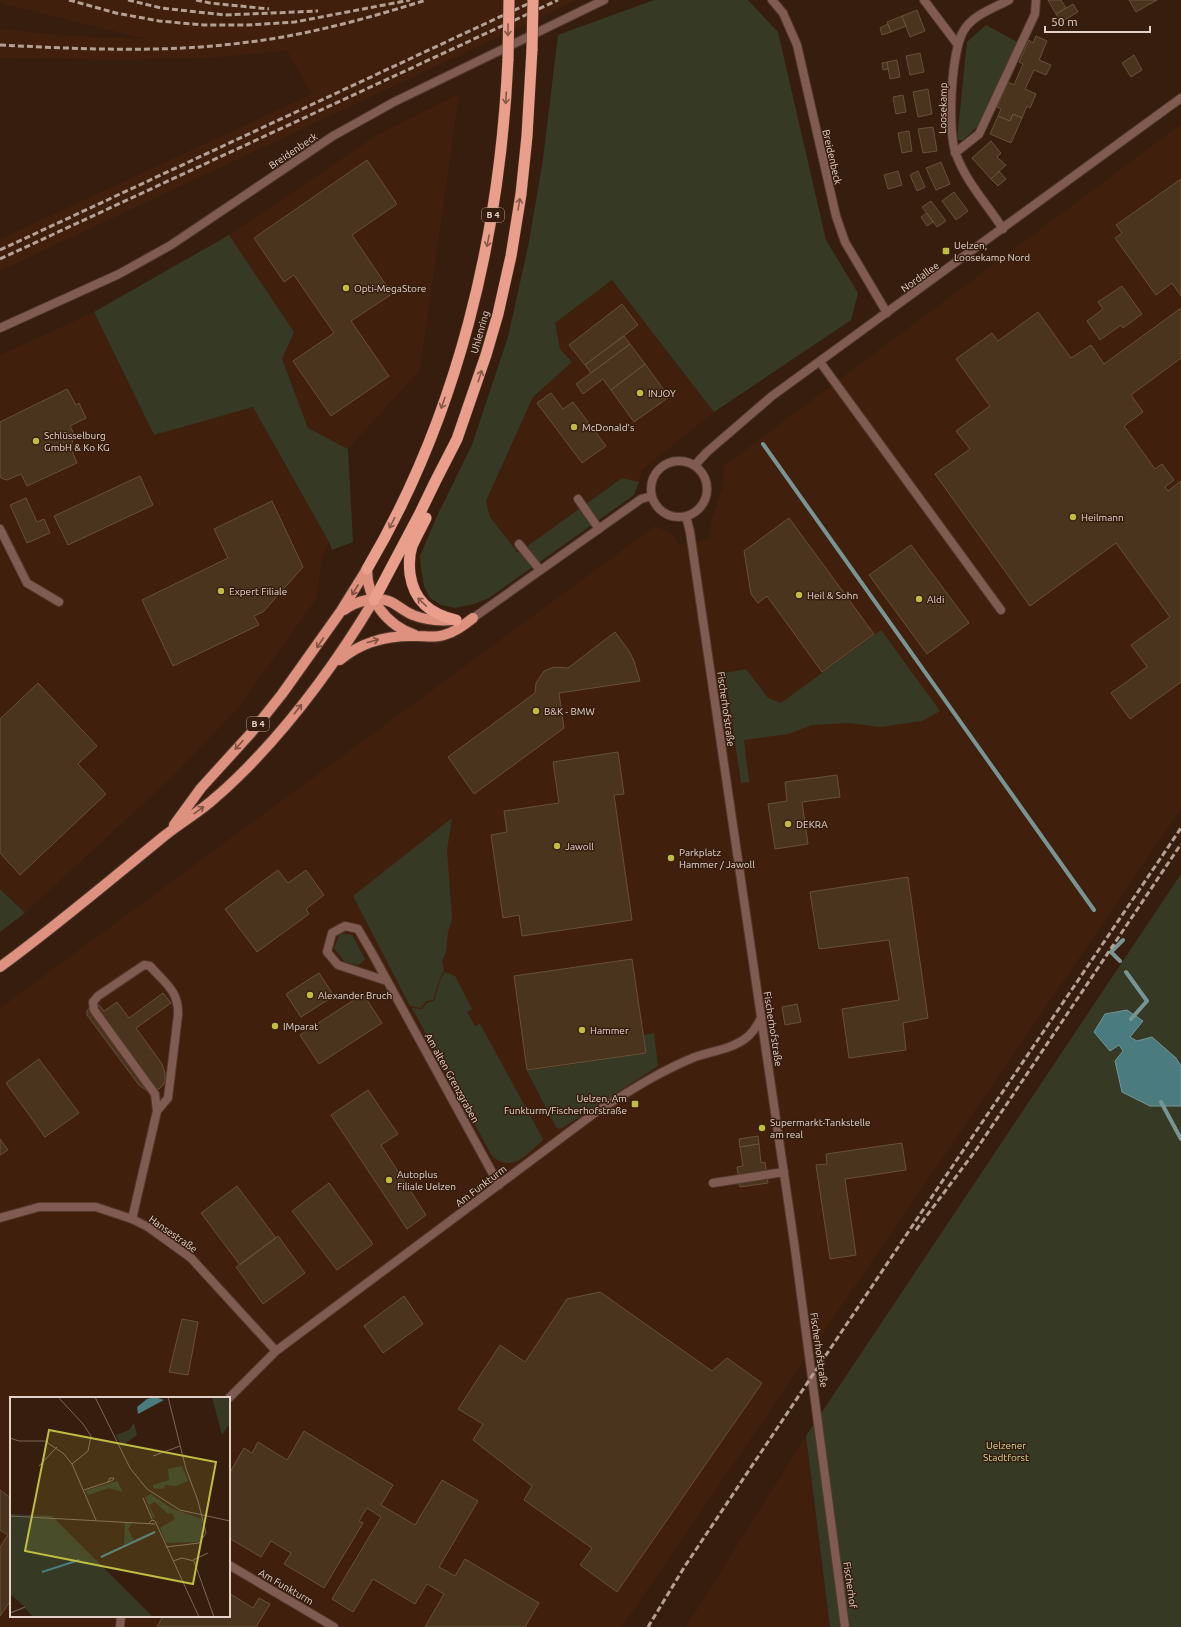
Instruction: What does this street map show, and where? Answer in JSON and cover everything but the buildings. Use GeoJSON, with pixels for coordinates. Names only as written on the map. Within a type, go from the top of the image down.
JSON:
{"type":"FeatureCollection","features":[{"type":"Feature","properties":{"kind":"highway","name":"Uhlenring"},"geometry":{"type":"LineString","coordinates":[[367,569],[393,520],[424,453],[451,381],[468,324],[486,253],[493,215],[505,112],[509,0]]}},
{"type":"Feature","properties":{"kind":"highway","name":"Uhlenring"},"geometry":{"type":"LineString","coordinates":[[374,600],[417,520],[434,482],[458,439],[498,314],[511,256],[521,194],[528,136],[533,0]]}},
{"type":"Feature","properties":{"kind":"highway"},"geometry":{"type":"LineString","coordinates":[[456,620],[436,612],[420,601],[414,591],[410,563],[412,547],[442,485],[458,439]]}},
{"type":"Feature","properties":{"kind":"main road"},"geometry":{"type":"LineString","coordinates":[[367,569],[368,584],[374,600],[384,616],[408,633],[416,636]]}},
{"type":"Feature","properties":{"kind":"main road","name":"B 4"},"geometry":{"type":"LineString","coordinates":[[168,833],[201,788],[251,733],[282,694],[342,611],[367,569]]}},
{"type":"Feature","properties":{"kind":"main road","name":"B 4"},"geometry":{"type":"LineString","coordinates":[[0,967],[168,833],[215,798],[247,768],[296,712],[329,669],[374,600]]}},
{"type":"Feature","properties":{"kind":"main road"},"geometry":{"type":"LineString","coordinates":[[342,611],[359,602],[386,600],[419,617],[437,620],[473,618]]}},
{"type":"Feature","properties":{"kind":"main road"},"geometry":{"type":"LineString","coordinates":[[329,669],[352,649],[366,643],[378,639],[416,636],[443,636],[473,618]]}},
{"type":"Feature","properties":{"kind":"street","name":"Breidenbeck"},"geometry":{"type":"LineString","coordinates":[[0,328],[119,274],[171,245],[333,136],[394,102],[604,0]]}},
{"type":"Feature","properties":{"kind":"street","name":"Breidenbeck"},"geometry":{"type":"LineString","coordinates":[[772,0],[783,13],[797,45],[836,216],[845,242],[887,313]]}},
{"type":"Feature","properties":{"kind":"street"},"geometry":{"type":"LineString","coordinates":[[924,0],[958,45]]}},
{"type":"Feature","properties":{"kind":"street","name":"Loosekamp"},"geometry":{"type":"LineString","coordinates":[[1003,229],[965,175],[955,152],[951,127],[954,64],[963,30],[974,19],[1009,0]]}},
{"type":"Feature","properties":{"kind":"street"},"geometry":{"type":"LineString","coordinates":[[955,152],[979,134],[1035,14],[1036,0]]}},
{"type":"Feature","properties":{"kind":"street","name":"Nordallee"},"geometry":{"type":"LineString","coordinates":[[695,465],[707,452],[772,396],[1181,98]]}},
{"type":"Feature","properties":{"kind":"street"},"geometry":{"type":"LineString","coordinates":[[820,362],[1001,610]]}},
{"type":"Feature","properties":{"kind":"street"},"geometry":{"type":"LineString","coordinates":[[683,460],[695,465],[705,476],[708,492],[702,506],[696,512],[686,516],[676,517],[664,512],[654,502],[652,496],[652,482],[654,475],[660,468],[673,461],[683,460]]}},
{"type":"Feature","properties":{"kind":"street"},"geometry":{"type":"LineString","coordinates":[[473,618],[641,499],[652,496]]}},
{"type":"Feature","properties":{"kind":"street"},"geometry":{"type":"LineString","coordinates":[[578,499],[599,529]]}},
{"type":"Feature","properties":{"kind":"street","name":"Fischerhofstraße"},"geometry":{"type":"LineString","coordinates":[[686,516],[690,532],[784,1172],[834,1546]]}},
{"type":"Feature","properties":{"kind":"street"},"geometry":{"type":"LineString","coordinates":[[0,529],[27,583],[59,602]]}},
{"type":"Feature","properties":{"kind":"street"},"geometry":{"type":"LineString","coordinates":[[519,544],[540,570]]}},
{"type":"Feature","properties":{"kind":"street","name":"Am alten Grenzgraben"},"geometry":{"type":"LineString","coordinates":[[387,981],[338,965],[327,952],[332,933],[345,926],[358,929],[387,981],[499,1184]]}},
{"type":"Feature","properties":{"kind":"street"},"geometry":{"type":"LineString","coordinates":[[132,1219],[157,1111],[155,1094],[94,1010],[93,1002],[98,996],[144,965],[150,966],[176,994],[178,1005],[168,1098],[157,1111]]}},
{"type":"Feature","properties":{"kind":"street","name":"Am Funkturm"},"geometry":{"type":"LineString","coordinates":[[230,1397],[276,1351],[596,1112],[639,1085],[695,1057],[735,1045],[747,1038],[755,1030],[761,1018]]}},
{"type":"Feature","properties":{"kind":"street"},"geometry":{"type":"LineString","coordinates":[[713,1182],[784,1172]]}},
{"type":"Feature","properties":{"kind":"street","name":"Hansestraße"},"geometry":{"type":"LineString","coordinates":[[0,1218],[39,1207],[96,1207],[148,1226],[191,1258],[276,1351]]}},
{"type":"Feature","properties":{"kind":"street","name":"Fischerhof"},"geometry":{"type":"LineString","coordinates":[[834,1546],[845,1627]]}},
{"type":"Feature","properties":{"kind":"street","name":"Am Funkturm"},"geometry":{"type":"LineString","coordinates":[[230,1566],[334,1627]]}},
{"type":"Feature","properties":{"kind":"street"},"geometry":{"type":"LineString","coordinates":[[120,1627],[121,1617]]}},
{"type":"Feature","properties":{"kind":"shaded area"},"geometry":{"type":"Polygon","coordinates":[[[0,0],[577,0],[0,271],[0,239],[312,94],[287,51],[206,58],[121,60],[0,58],[0,28],[54,35],[146,39],[0,3],[0,0]]]}},
{"type":"Feature","properties":{"kind":"shaded area"},"geometry":{"type":"Polygon","coordinates":[[[459,94],[420,370],[348,449],[308,428],[282,359],[294,332],[229,235],[377,135],[459,94]]]}},
{"type":"Feature","properties":{"kind":"shaded area"},"geometry":{"type":"Polygon","coordinates":[[[1181,124],[1181,809],[622,1627],[0,1627],[0,1008],[655,526],[672,533],[678,545],[709,539],[712,518],[722,489],[724,466],[1181,124]]]}},
{"type":"Feature","properties":{"kind":"shaded area"},"geometry":{"type":"Polygon","coordinates":[[[612,280],[714,412],[642,470],[639,482],[622,478],[518,553],[490,517],[486,501],[533,397],[572,362],[560,349],[555,323],[612,280]]]}},
{"type":"Feature","properties":{"kind":"shaded area"},"geometry":{"type":"Polygon","coordinates":[[[94,312],[154,435],[253,407],[329,542],[321,561],[317,598],[239,707],[170,779],[25,913],[0,889],[0,355],[94,312]]]}},
{"type":"Feature","properties":{"kind":"shaded area"},"geometry":{"type":"Polygon","coordinates":[[[806,1436],[830,1627],[686,1627],[806,1436]]]}},
{"type":"Feature","properties":{"kind":"green space"},"geometry":{"type":"Polygon","coordinates":[[[654,0],[748,0],[778,32],[826,240],[858,293],[851,320],[714,412],[612,280],[555,323],[560,349],[572,362],[533,397],[486,501],[490,517],[518,553],[622,478],[639,482],[634,495],[489,598],[474,604],[455,608],[441,605],[430,598],[424,586],[420,556],[437,516],[472,445],[508,337],[529,242],[543,159],[558,35],[654,0]]]}},
{"type":"Feature","properties":{"kind":"green space"},"geometry":{"type":"Polygon","coordinates":[[[986,25],[1017,42],[978,126],[963,140],[957,140],[967,42],[986,25]]]}},
{"type":"Feature","properties":{"kind":"green space"},"geometry":{"type":"Polygon","coordinates":[[[229,235],[294,332],[282,359],[308,428],[348,449],[353,542],[332,550],[329,542],[253,407],[154,435],[94,312],[229,235]]]}},
{"type":"Feature","properties":{"kind":"green space"},"geometry":{"type":"Polygon","coordinates":[[[881,630],[940,711],[922,721],[880,727],[849,723],[812,725],[788,734],[744,740],[749,782],[741,783],[725,673],[746,669],[768,698],[781,703],[881,630]]]}},
{"type":"Feature","properties":{"kind":"green space"},"geometry":{"type":"Polygon","coordinates":[[[452,818],[447,850],[452,919],[448,932],[446,952],[442,961],[444,971],[440,978],[433,1000],[426,1001],[421,1008],[410,1006],[353,896],[452,818]]]}},
{"type":"Feature","properties":{"kind":"green space","name":"Uelzener Stadtforst"},"geometry":{"type":"Polygon","coordinates":[[[1181,874],[1181,1066],[1176,1058],[1130,1037],[1119,1045],[1150,1106],[1181,1106],[1181,1627],[830,1627],[806,1436],[1181,874]]]}},
{"type":"Feature","properties":{"kind":"green space"},"geometry":{"type":"Polygon","coordinates":[[[0,889],[25,913],[0,932],[0,889]]]}},
{"type":"Feature","properties":{"kind":"green space"},"geometry":{"type":"Polygon","coordinates":[[[340,934],[352,935],[365,959],[359,965],[345,962],[334,948],[340,934]]]}},
{"type":"Feature","properties":{"kind":"green space"},"geometry":{"type":"Polygon","coordinates":[[[445,972],[455,976],[472,1009],[467,1012],[475,1026],[480,1024],[543,1139],[518,1161],[506,1163],[499,1161],[492,1156],[412,1008],[422,1009],[427,1003],[434,1001],[441,978],[445,972]]]}},
{"type":"Feature","properties":{"kind":"green space"},"geometry":{"type":"Polygon","coordinates":[[[654,1033],[658,1066],[562,1128],[558,1129],[556,1127],[527,1071],[646,1053],[644,1035],[654,1033]]]}},
{"type":"Feature","properties":{"kind":"water"},"geometry":{"type":"Polygon","coordinates":[[[1127,1010],[1143,1021],[1130,1037],[1137,1041],[1152,1037],[1176,1058],[1181,1066],[1181,1106],[1150,1106],[1122,1092],[1115,1061],[1123,1051],[1119,1045],[1110,1051],[1094,1032],[1105,1014],[1127,1010]]]}},
{"type":"Feature","properties":{"kind":"waterway"},"geometry":{"type":"LineString","coordinates":[[763,444],[1094,910]]}},
{"type":"Feature","properties":{"kind":"waterway"},"geometry":{"type":"LineString","coordinates":[[1120,961],[1111,952],[1123,940]]}},
{"type":"Feature","properties":{"kind":"waterway"},"geometry":{"type":"LineString","coordinates":[[1126,972],[1147,1001],[1131,1019]]}},
{"type":"Feature","properties":{"kind":"waterway"},"geometry":{"type":"LineString","coordinates":[[1161,1102],[1181,1139]]}},
{"type":"Feature","properties":{"kind":"railway"},"geometry":{"type":"LineString","coordinates":[[69,0],[116,13],[159,21],[204,25],[248,25],[295,22],[410,0]]}},
{"type":"Feature","properties":{"kind":"railway"},"geometry":{"type":"LineString","coordinates":[[128,0],[161,8],[225,15],[318,11]]}},
{"type":"Feature","properties":{"kind":"railway"},"geometry":{"type":"LineString","coordinates":[[196,0],[210,3],[269,9]]}},
{"type":"Feature","properties":{"kind":"railway"},"geometry":{"type":"LineString","coordinates":[[0,45],[91,49],[151,49],[241,43],[288,36],[335,26],[426,0]]}},
{"type":"Feature","properties":{"kind":"railway"},"geometry":{"type":"LineString","coordinates":[[0,250],[536,0]]}},
{"type":"Feature","properties":{"kind":"railway"},"geometry":{"type":"LineString","coordinates":[[0,259],[558,0]]}},
{"type":"Feature","properties":{"kind":"railway"},"geometry":{"type":"LineString","coordinates":[[648,1627],[685,1566],[1181,828]]}},
{"type":"Feature","properties":{"kind":"railway"},"geometry":{"type":"LineString","coordinates":[[916,1230],[976,1150],[1181,844]]}},
{"type":"Feature","properties":{"kind":"place","name":"Uelzen, Loosekamp Nord"},"geometry":{"type":"Point","coordinates":[946,251]}},
{"type":"Feature","properties":{"kind":"place","name":"Opti-MegaStore"},"geometry":{"type":"Point","coordinates":[346,288]}},
{"type":"Feature","properties":{"kind":"place","name":"INJOY"},"geometry":{"type":"Point","coordinates":[640,393]}},
{"type":"Feature","properties":{"kind":"place","name":"McDonald's"},"geometry":{"type":"Point","coordinates":[574,427]}},
{"type":"Feature","properties":{"kind":"place","name":"Schlüsselburg GmbH & Ko KG"},"geometry":{"type":"Point","coordinates":[36,441]}},
{"type":"Feature","properties":{"kind":"place","name":"Heilmann"},"geometry":{"type":"Point","coordinates":[1073,517]}},
{"type":"Feature","properties":{"kind":"place","name":"Expert Filiale"},"geometry":{"type":"Point","coordinates":[221,591]}},
{"type":"Feature","properties":{"kind":"place","name":"Heil & Sohn"},"geometry":{"type":"Point","coordinates":[799,595]}},
{"type":"Feature","properties":{"kind":"place","name":"Aldi"},"geometry":{"type":"Point","coordinates":[919,599]}},
{"type":"Feature","properties":{"kind":"place","name":"B&K - BMW"},"geometry":{"type":"Point","coordinates":[536,711]}},
{"type":"Feature","properties":{"kind":"place","name":"DEKRA"},"geometry":{"type":"Point","coordinates":[788,824]}},
{"type":"Feature","properties":{"kind":"place","name":"Jawoll"},"geometry":{"type":"Point","coordinates":[557,846]}},
{"type":"Feature","properties":{"kind":"place","name":"Parkplatz Hammer / Jawoll"},"geometry":{"type":"Point","coordinates":[671,858]}},
{"type":"Feature","properties":{"kind":"place","name":"Alexander Bruch"},"geometry":{"type":"Point","coordinates":[310,995]}},
{"type":"Feature","properties":{"kind":"place","name":"IMparat"},"geometry":{"type":"Point","coordinates":[275,1026]}},
{"type":"Feature","properties":{"kind":"place","name":"Hammer"},"geometry":{"type":"Point","coordinates":[582,1030]}},
{"type":"Feature","properties":{"kind":"place","name":"Uelzen, Am Funkturm/Fischerhofstraße"},"geometry":{"type":"Point","coordinates":[635,1104]}},
{"type":"Feature","properties":{"kind":"place","name":"Supermarkt-Tankstelle am real"},"geometry":{"type":"Point","coordinates":[762,1128]}},
{"type":"Feature","properties":{"kind":"place","name":"Autoplus Filiale Uelzen"},"geometry":{"type":"Point","coordinates":[389,1180]}}]}
